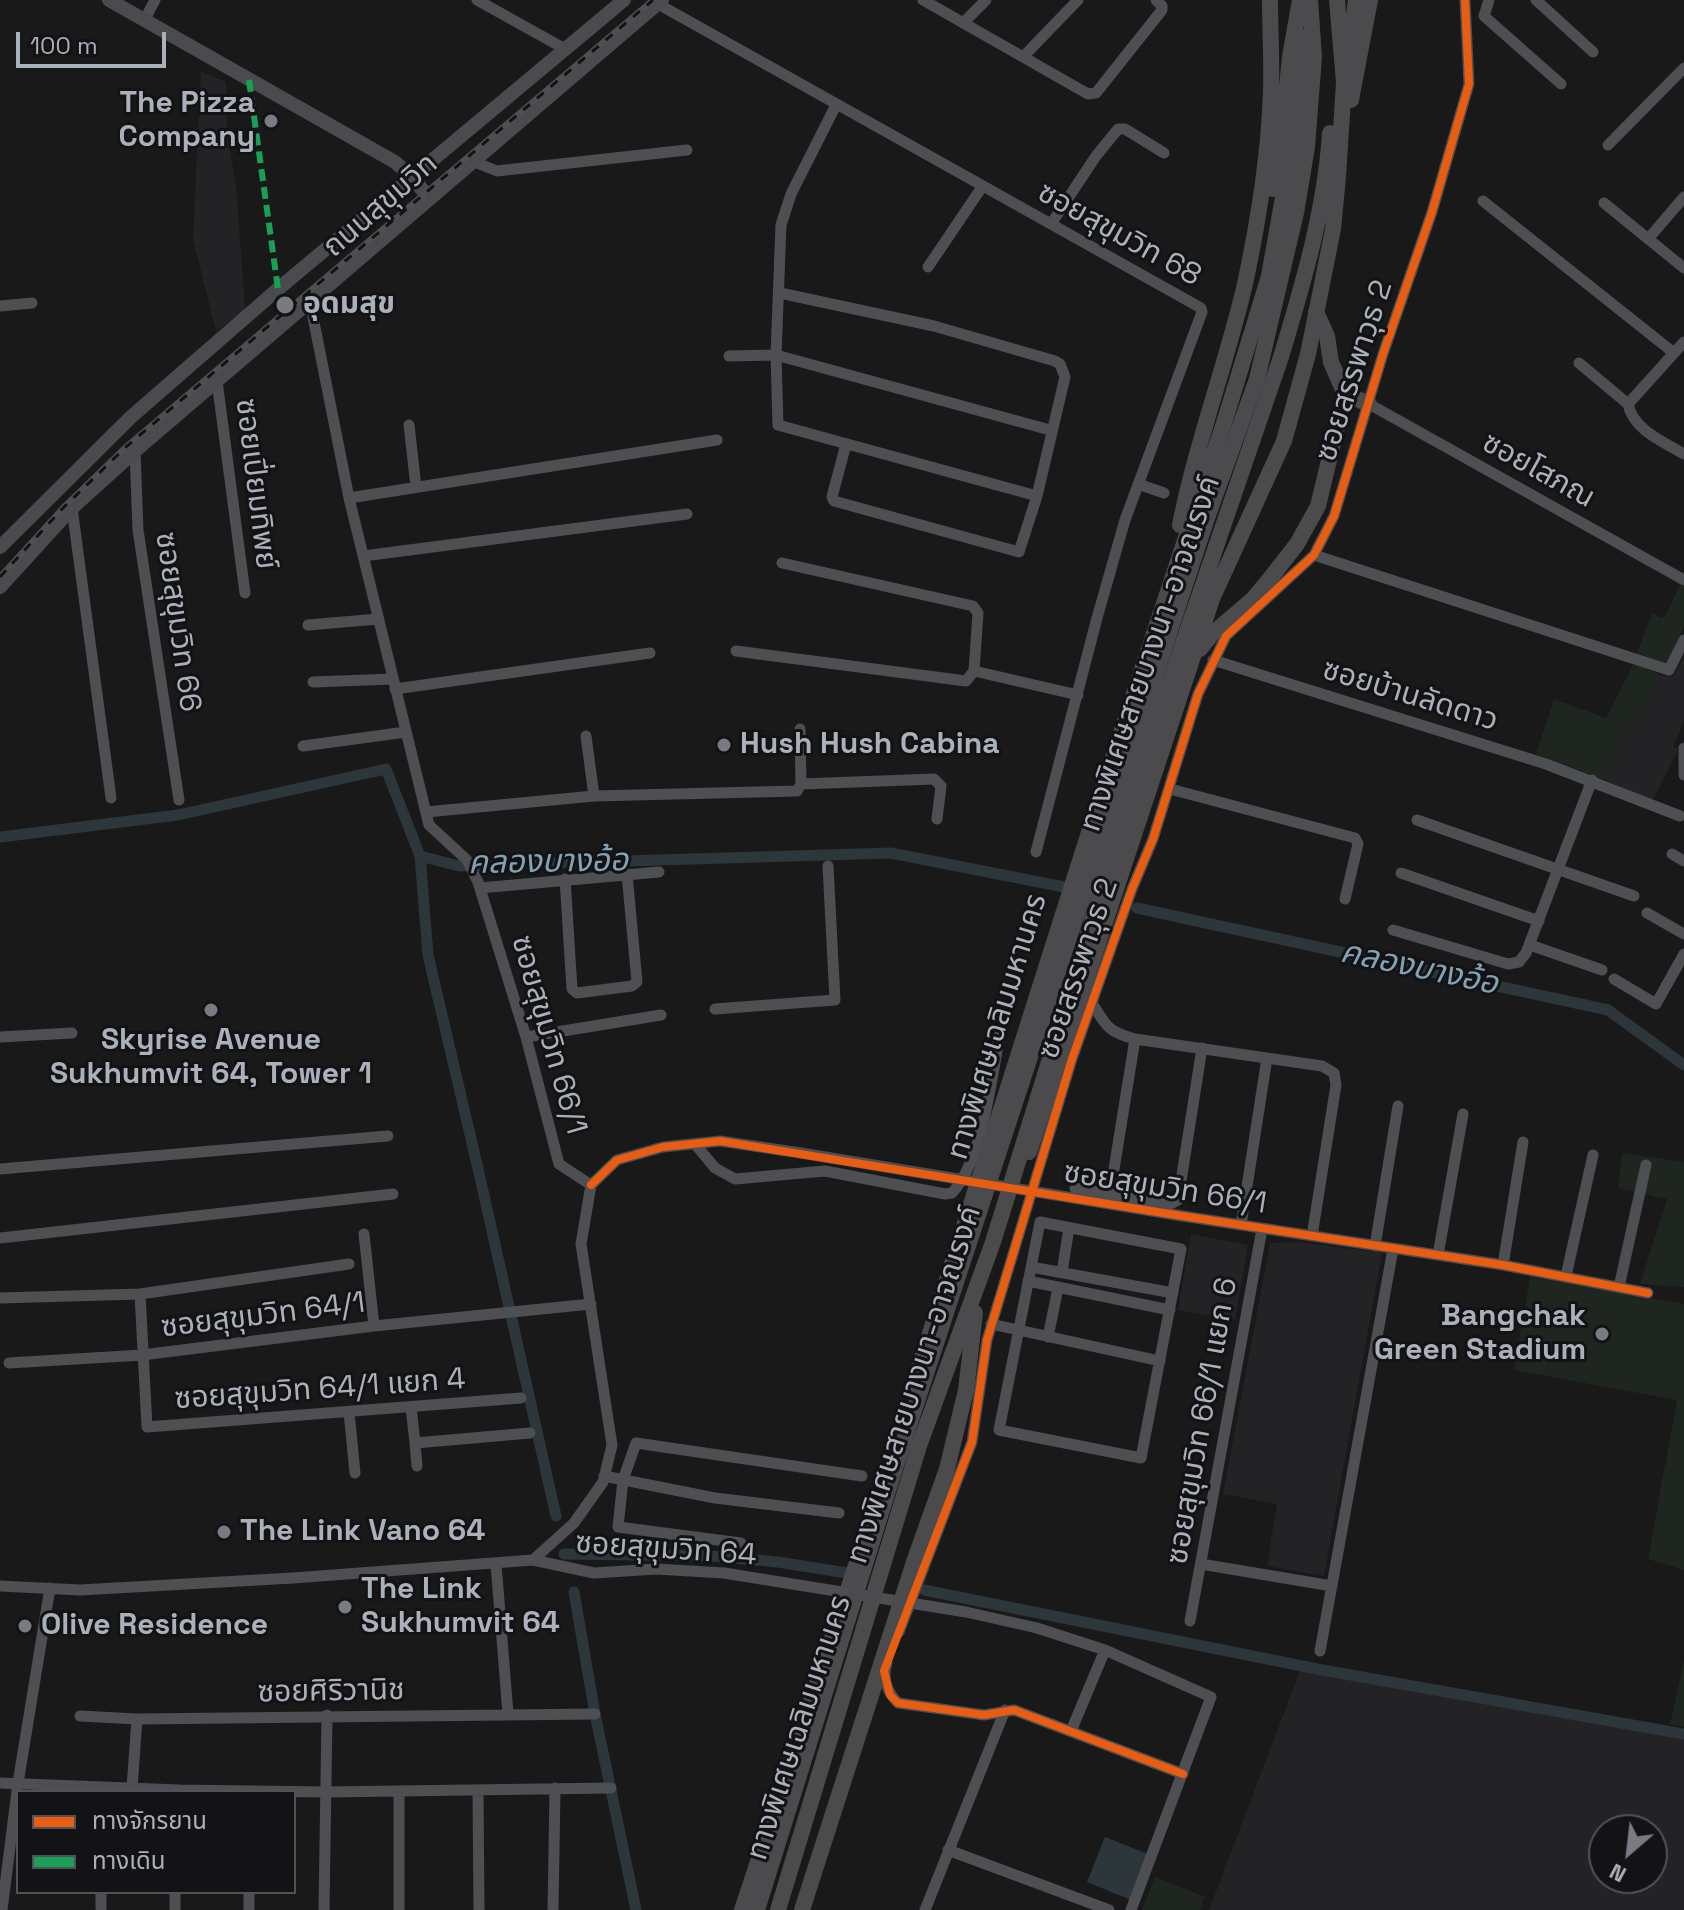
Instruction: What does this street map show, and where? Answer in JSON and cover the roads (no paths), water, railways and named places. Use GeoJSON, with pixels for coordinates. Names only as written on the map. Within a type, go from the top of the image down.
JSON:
{"type":"FeatureCollection","features":[{"type":"Feature","properties":{"kind":"highway"},"geometry":{"type":"LineString","coordinates":[[1167,594],[1188,487],[1228,352],[1259,204],[1271,92],[1270,0]]}},
{"type":"Feature","properties":{"kind":"highway"},"geometry":{"type":"LineString","coordinates":[[1248,345],[1269,276],[1292,147],[1299,63],[1294,0]]}},
{"type":"Feature","properties":{"kind":"highway"},"geometry":{"type":"LineString","coordinates":[[1248,345],[1281,145],[1290,57],[1300,0]]}},
{"type":"Feature","properties":{"kind":"highway","name":"ทางพิเศษสายบางนา-อาจณรงค์"},"geometry":{"type":"LineString","coordinates":[[757,1910],[895,1468],[1207,518],[1257,379],[1283,277],[1307,147],[1314,57],[1310,0]]}},
{"type":"Feature","properties":{"kind":"highway"},"geometry":{"type":"LineString","coordinates":[[1334,0],[1344,82]]}},
{"type":"Feature","properties":{"kind":"highway","name":"ทางพิเศษสายบางนา-อาจณรงค์"},"geometry":{"type":"LineString","coordinates":[[778,1910],[919,1446],[977,1287],[1035,1111],[1121,824],[1198,594],[1242,475],[1304,281],[1319,216],[1329,147],[1335,60],[1334,0]]}},
{"type":"Feature","properties":{"kind":"highway"},"geometry":{"type":"LineString","coordinates":[[1339,152],[1344,82],[1356,0]]}},
{"type":"Feature","properties":{"kind":"highway"},"geometry":{"type":"LineString","coordinates":[[1339,152],[1370,0]]}},
{"type":"Feature","properties":{"kind":"highway","name":"ทางพิเศษเฉลิมมหานคร"},"geometry":{"type":"LineString","coordinates":[[770,1910],[920,1457],[1074,1020],[1212,599],[1284,441],[1308,354],[1333,229],[1339,152]]}},
{"type":"Feature","properties":{"kind":"highway"},"geometry":{"type":"LineString","coordinates":[[1191,661],[1212,634],[1253,599],[1297,544],[1318,506],[1345,394],[1331,362],[1327,336],[1316,312]]}},
{"type":"Feature","properties":{"kind":"highway","name":"ทางพิเศษเฉลิมมหานคร"},"geometry":{"type":"LineString","coordinates":[[742,1910],[892,1455],[1248,345]]}},
{"type":"Feature","properties":{"kind":"highway"},"geometry":{"type":"LineString","coordinates":[[1345,394],[1369,404]]}},
{"type":"Feature","properties":{"kind":"highway"},"geometry":{"type":"LineString","coordinates":[[802,1910],[909,1576],[947,1469],[966,1390],[977,1287]]}},
{"type":"Feature","properties":{"kind":"main road"},"geometry":{"type":"LineString","coordinates":[[109,0],[395,162],[429,198]]}},
{"type":"Feature","properties":{"kind":"main road","name":"ถนนสุขุมวิท"},"geometry":{"type":"LineString","coordinates":[[1,544],[131,417],[624,0]]}},
{"type":"Feature","properties":{"kind":"main road","name":"ถนนสุขุมวิท"},"geometry":{"type":"LineString","coordinates":[[0,587],[72,508],[135,451],[658,1]]}},
{"type":"Feature","properties":{"kind":"street"},"geometry":{"type":"LineString","coordinates":[[145,19],[155,0]]}},
{"type":"Feature","properties":{"kind":"street"},"geometry":{"type":"LineString","coordinates":[[477,0],[565,49]]}},
{"type":"Feature","properties":{"kind":"street"},"geometry":{"type":"LineString","coordinates":[[923,0],[1082,92],[1096,93],[1159,5]]}},
{"type":"Feature","properties":{"kind":"street"},"geometry":{"type":"LineString","coordinates":[[963,23],[986,0]]}},
{"type":"Feature","properties":{"kind":"street"},"geometry":{"type":"LineString","coordinates":[[1023,57],[1078,0]]}},
{"type":"Feature","properties":{"kind":"street","name":"ซอยสรรพาวุธ 2"},"geometry":{"type":"LineString","coordinates":[[1183,1774],[1014,1710],[984,1715],[898,1703],[890,1695],[884,1671],[972,1442],[991,1324],[1072,1059],[1170,789],[1198,694],[1226,636],[1314,555],[1334,516],[1383,354],[1432,212],[1469,84],[1465,0]]}},
{"type":"Feature","properties":{"kind":"street"},"geometry":{"type":"LineString","coordinates":[[1489,0],[1484,16],[1561,84]]}},
{"type":"Feature","properties":{"kind":"street"},"geometry":{"type":"LineString","coordinates":[[1536,0],[1593,52]]}},
{"type":"Feature","properties":{"kind":"street","name":"ซอยสุขุมวิท 68"},"geometry":{"type":"LineString","coordinates":[[658,1],[836,105],[1201,308],[1138,484],[1105,590],[1036,852]]}},
{"type":"Feature","properties":{"kind":"street"},"geometry":{"type":"LineString","coordinates":[[1608,145],[1684,68]]}},
{"type":"Feature","properties":{"kind":"street"},"geometry":{"type":"LineString","coordinates":[[836,105],[791,194],[781,225],[776,355],[778,425],[1037,496]]}},
{"type":"Feature","properties":{"kind":"street"},"geometry":{"type":"LineString","coordinates":[[1051,224],[1096,156],[1118,129],[1125,129],[1164,153]]}},
{"type":"Feature","properties":{"kind":"street"},"geometry":{"type":"LineString","coordinates":[[472,161],[497,171],[687,150]]}},
{"type":"Feature","properties":{"kind":"street"},"geometry":{"type":"LineString","coordinates":[[928,267],[982,187]]}},
{"type":"Feature","properties":{"kind":"street"},"geometry":{"type":"LineString","coordinates":[[1648,239],[1684,197]]}},
{"type":"Feature","properties":{"kind":"street"},"geometry":{"type":"LineString","coordinates":[[1483,201],[1674,353]]}},
{"type":"Feature","properties":{"kind":"street"},"geometry":{"type":"LineString","coordinates":[[1604,203],[1684,268]]}},
{"type":"Feature","properties":{"kind":"street"},"geometry":{"type":"LineString","coordinates":[[780,293],[934,326],[1055,361],[1060,364],[1065,377],[1050,430],[1037,496],[1021,549],[1016,552],[834,501],[832,497],[846,444]]}},
{"type":"Feature","properties":{"kind":"street","name":"ซอยสุขุมวิท 66/1"},"geometry":{"type":"LineString","coordinates":[[310,302],[349,498],[429,825],[467,860],[479,885],[526,1037],[559,1164],[591,1185],[617,1160],[663,1147],[720,1141],[1503,1265],[1648,1293]]}},
{"type":"Feature","properties":{"kind":"street"},"geometry":{"type":"LineString","coordinates":[[0,306],[32,303]]}},
{"type":"Feature","properties":{"kind":"street"},"geometry":{"type":"LineString","coordinates":[[1628,404],[1684,342]]}},
{"type":"Feature","properties":{"kind":"street"},"geometry":{"type":"LineString","coordinates":[[729,356],[776,355],[1050,430]]}},
{"type":"Feature","properties":{"kind":"street"},"geometry":{"type":"LineString","coordinates":[[1579,363],[1628,404],[1630,414],[1638,425],[1684,454]]}},
{"type":"Feature","properties":{"kind":"street","name":"ซอยเปี่ยมทิพย์"},"geometry":{"type":"LineString","coordinates":[[217,381],[245,593]]}},
{"type":"Feature","properties":{"kind":"street","name":"ซอยโสภณ"},"geometry":{"type":"LineString","coordinates":[[1369,404],[1684,580]]}},
{"type":"Feature","properties":{"kind":"street"},"geometry":{"type":"LineString","coordinates":[[409,425],[416,487]]}},
{"type":"Feature","properties":{"kind":"street"},"geometry":{"type":"LineString","coordinates":[[349,498],[717,440]]}},
{"type":"Feature","properties":{"kind":"street","name":"ซอยสุขุมวิท 66"},"geometry":{"type":"LineString","coordinates":[[135,451],[138,530],[179,800]]}},
{"type":"Feature","properties":{"kind":"street"},"geometry":{"type":"LineString","coordinates":[[1138,484],[1164,493]]}},
{"type":"Feature","properties":{"kind":"street"},"geometry":{"type":"LineString","coordinates":[[72,508],[111,798]]}},
{"type":"Feature","properties":{"kind":"street"},"geometry":{"type":"LineString","coordinates":[[363,556],[687,514]]}},
{"type":"Feature","properties":{"kind":"street"},"geometry":{"type":"LineString","coordinates":[[1314,555],[1669,670],[1684,640]]}},
{"type":"Feature","properties":{"kind":"street"},"geometry":{"type":"LineString","coordinates":[[736,651],[962,681],[969,680],[974,671],[978,613],[973,606],[782,563]]}},
{"type":"Feature","properties":{"kind":"street"},"geometry":{"type":"LineString","coordinates":[[308,625],[378,619]]}},
{"type":"Feature","properties":{"kind":"street"},"geometry":{"type":"LineString","coordinates":[[313,682],[394,684],[650,653]]}},
{"type":"Feature","properties":{"kind":"street","name":"ซอยบ้านลัดดาว"},"geometry":{"type":"LineString","coordinates":[[1213,660],[1592,780],[1680,816]]}},
{"type":"Feature","properties":{"kind":"street"},"geometry":{"type":"LineString","coordinates":[[974,671],[1078,695]]}},
{"type":"Feature","properties":{"kind":"street"},"geometry":{"type":"LineString","coordinates":[[426,812],[594,796],[797,791],[801,784],[800,729]]}},
{"type":"Feature","properties":{"kind":"street"},"geometry":{"type":"LineString","coordinates":[[303,746],[406,732]]}},
{"type":"Feature","properties":{"kind":"street"},"geometry":{"type":"LineString","coordinates":[[586,736],[594,796]]}},
{"type":"Feature","properties":{"kind":"street"},"geometry":{"type":"LineString","coordinates":[[1684,748],[1684,775]]}},
{"type":"Feature","properties":{"kind":"street"},"geometry":{"type":"LineString","coordinates":[[801,784],[934,779],[941,786],[937,819]]}},
{"type":"Feature","properties":{"kind":"street"},"geometry":{"type":"LineString","coordinates":[[1393,930],[1508,964],[1522,959],[1592,780]]}},
{"type":"Feature","properties":{"kind":"street"},"geometry":{"type":"LineString","coordinates":[[1170,789],[1355,838],[1358,844],[1345,899]]}},
{"type":"Feature","properties":{"kind":"street"},"geometry":{"type":"LineString","coordinates":[[1417,820],[1634,896]]}},
{"type":"Feature","properties":{"kind":"street"},"geometry":{"type":"LineString","coordinates":[[1672,854],[1684,861]]}},
{"type":"Feature","properties":{"kind":"street"},"geometry":{"type":"LineString","coordinates":[[715,1009],[835,1000],[828,866]]}},
{"type":"Feature","properties":{"kind":"street"},"geometry":{"type":"LineString","coordinates":[[479,885],[659,872]]}},
{"type":"Feature","properties":{"kind":"street"},"geometry":{"type":"LineString","coordinates":[[1401,873],[1539,921]]}},
{"type":"Feature","properties":{"kind":"street"},"geometry":{"type":"LineString","coordinates":[[565,879],[572,989],[577,993],[632,986],[637,982],[627,874]]}},
{"type":"Feature","properties":{"kind":"street"},"geometry":{"type":"LineString","coordinates":[[1647,913],[1684,934]]}},
{"type":"Feature","properties":{"kind":"street"},"geometry":{"type":"LineString","coordinates":[[1530,945],[1602,970]]}},
{"type":"Feature","properties":{"kind":"street"},"geometry":{"type":"LineString","coordinates":[[1614,979],[1656,1004],[1684,954]]}},
{"type":"Feature","properties":{"kind":"street"},"geometry":{"type":"LineString","coordinates":[[1092,1003],[1104,1025],[1115,1034],[1322,1066],[1334,1073],[1336,1085],[1312,1236]]}},
{"type":"Feature","properties":{"kind":"street"},"geometry":{"type":"LineString","coordinates":[[526,1037],[661,1015]]}},
{"type":"Feature","properties":{"kind":"street"},"geometry":{"type":"LineString","coordinates":[[695,1144],[715,1168],[735,1179],[825,1171],[952,1193],[965,1174],[981,1128],[1001,1029]]}},
{"type":"Feature","properties":{"kind":"street"},"geometry":{"type":"LineString","coordinates":[[0,1037],[72,1033]]}},
{"type":"Feature","properties":{"kind":"street"},"geometry":{"type":"LineString","coordinates":[[1110,1194],[1135,1039]]}},
{"type":"Feature","properties":{"kind":"street"},"geometry":{"type":"LineString","coordinates":[[1075,1188],[1168,1205],[1178,1200],[1202,1048]]}},
{"type":"Feature","properties":{"kind":"street"},"geometry":{"type":"LineString","coordinates":[[1241,1225],[1267,1058]]}},
{"type":"Feature","properties":{"kind":"street"},"geometry":{"type":"LineString","coordinates":[[1375,1246],[1398,1106]]}},
{"type":"Feature","properties":{"kind":"street"},"geometry":{"type":"LineString","coordinates":[[1438,1255],[1463,1114]]}},
{"type":"Feature","properties":{"kind":"street"},"geometry":{"type":"LineString","coordinates":[[0,1169],[388,1136]]}},
{"type":"Feature","properties":{"kind":"street"},"geometry":{"type":"LineString","coordinates":[[1503,1265],[1523,1142]]}},
{"type":"Feature","properties":{"kind":"street"},"geometry":{"type":"LineString","coordinates":[[1566,1276],[1593,1155]]}},
{"type":"Feature","properties":{"kind":"street"},"geometry":{"type":"LineString","coordinates":[[1619,1287],[1646,1165]]}},
{"type":"Feature","properties":{"kind":"street","name":"ซอยสุขุมวิท 64"},"geometry":{"type":"LineString","coordinates":[[533,1560],[574,1523],[604,1476],[612,1445],[581,1244],[591,1185]]}},
{"type":"Feature","properties":{"kind":"street"},"geometry":{"type":"LineString","coordinates":[[0,1238],[393,1194]]}},
{"type":"Feature","properties":{"kind":"street"},"geometry":{"type":"LineString","coordinates":[[1040,1222],[1181,1249],[1141,1458],[999,1430],[1031,1267],[1040,1222]]}},
{"type":"Feature","properties":{"kind":"street"},"geometry":{"type":"LineString","coordinates":[[1062,1272],[1069,1228]]}},
{"type":"Feature","properties":{"kind":"street","name":"ซอยสุขุมวิท 66/1 แยก 6"},"geometry":{"type":"LineString","coordinates":[[1190,1621],[1262,1229]]}},
{"type":"Feature","properties":{"kind":"street"},"geometry":{"type":"LineString","coordinates":[[364,1234],[374,1326]]}},
{"type":"Feature","properties":{"kind":"street"},"geometry":{"type":"LineString","coordinates":[[1320,1651],[1393,1249]]}},
{"type":"Feature","properties":{"kind":"street"},"geometry":{"type":"LineString","coordinates":[[140,1294],[349,1264]]}},
{"type":"Feature","properties":{"kind":"street"},"geometry":{"type":"LineString","coordinates":[[1031,1267],[1173,1293]]}},
{"type":"Feature","properties":{"kind":"street"},"geometry":{"type":"LineString","coordinates":[[1028,1281],[1170,1310]]}},
{"type":"Feature","properties":{"kind":"street"},"geometry":{"type":"LineString","coordinates":[[1048,1337],[1058,1288]]}},
{"type":"Feature","properties":{"kind":"street","name":"ซอยสุขุมวิท 64/1"},"geometry":{"type":"LineString","coordinates":[[0,1298],[140,1294],[142,1355],[374,1326],[591,1304]]}},
{"type":"Feature","properties":{"kind":"street"},"geometry":{"type":"LineString","coordinates":[[991,1324],[1160,1361]]}},
{"type":"Feature","properties":{"kind":"street"},"geometry":{"type":"LineString","coordinates":[[9,1363],[142,1355]]}},
{"type":"Feature","properties":{"kind":"street","name":"ซอยสุขุมวิท 64/1 แยก 4"},"geometry":{"type":"LineString","coordinates":[[142,1355],[147,1427],[521,1398]]}},
{"type":"Feature","properties":{"kind":"street"},"geometry":{"type":"LineString","coordinates":[[411,1407],[417,1466]]}},
{"type":"Feature","properties":{"kind":"street"},"geometry":{"type":"LineString","coordinates":[[349,1412],[355,1473]]}},
{"type":"Feature","properties":{"kind":"street"},"geometry":{"type":"LineString","coordinates":[[415,1443],[530,1433]]}},
{"type":"Feature","properties":{"kind":"street"},"geometry":{"type":"LineString","coordinates":[[741,1543],[618,1527],[623,1480],[636,1443],[862,1476]]}},
{"type":"Feature","properties":{"kind":"street"},"geometry":{"type":"LineString","coordinates":[[604,1476],[715,1498],[839,1513]]}},
{"type":"Feature","properties":{"kind":"street","name":"ซอยสุขุมวิท 64"},"geometry":{"type":"LineString","coordinates":[[0,1586],[80,1590],[533,1560],[594,1573],[656,1569],[724,1573],[966,1612],[1037,1628],[1105,1650],[1211,1697],[1183,1774]]}},
{"type":"Feature","properties":{"kind":"street"},"geometry":{"type":"LineString","coordinates":[[496,1564],[508,1714]]}},
{"type":"Feature","properties":{"kind":"street"},"geometry":{"type":"LineString","coordinates":[[1201,1564],[1332,1586]]}},
{"type":"Feature","properties":{"kind":"street"},"geometry":{"type":"LineString","coordinates":[[17,1790],[50,1588]]}},
{"type":"Feature","properties":{"kind":"street"},"geometry":{"type":"LineString","coordinates":[[1071,1731],[1105,1650]]}},
{"type":"Feature","properties":{"kind":"street"},"geometry":{"type":"LineString","coordinates":[[925,1910],[1005,1710]]}},
{"type":"Feature","properties":{"kind":"street","name":"ซอยศิริวานิช"},"geometry":{"type":"LineString","coordinates":[[80,1716],[137,1719],[595,1714]]}},
{"type":"Feature","properties":{"kind":"street"},"geometry":{"type":"LineString","coordinates":[[324,1910],[327,1715]]}},
{"type":"Feature","properties":{"kind":"street"},"geometry":{"type":"LineString","coordinates":[[132,1788],[137,1719]]}},
{"type":"Feature","properties":{"kind":"street"},"geometry":{"type":"LineString","coordinates":[[1131,1910],[1183,1774]]}},
{"type":"Feature","properties":{"kind":"street"},"geometry":{"type":"LineString","coordinates":[[0,1783],[163,1790]]}},
{"type":"Feature","properties":{"kind":"street"},"geometry":{"type":"LineString","coordinates":[[553,1910],[555,1788]]}},
{"type":"Feature","properties":{"kind":"street"},"geometry":{"type":"LineString","coordinates":[[296,1792],[611,1788]]}},
{"type":"Feature","properties":{"kind":"street"},"geometry":{"type":"LineString","coordinates":[[478,1790],[479,1910]]}},
{"type":"Feature","properties":{"kind":"street"},"geometry":{"type":"LineString","coordinates":[[399,1791],[399,1910]]}},
{"type":"Feature","properties":{"kind":"street"},"geometry":{"type":"LineString","coordinates":[[2,1910],[16,1799]]}},
{"type":"Feature","properties":{"kind":"street"},"geometry":{"type":"LineString","coordinates":[[948,1850],[1082,1905],[1109,1910]]}},
{"type":"Feature","properties":{"kind":"street"},"geometry":{"type":"LineString","coordinates":[[101,1894],[101,1908]]}},
{"type":"Feature","properties":{"kind":"waterway","name":"คลองบางอ้อ"},"geometry":{"type":"LineString","coordinates":[[0,837],[178,815],[386,769],[420,856],[459,866],[891,853],[1064,887]]}},
{"type":"Feature","properties":{"kind":"waterway"},"geometry":{"type":"LineString","coordinates":[[420,856],[428,955],[556,1516]]}},
{"type":"Feature","properties":{"kind":"waterway","name":"คลองบางอ้อ"},"geometry":{"type":"LineString","coordinates":[[1137,908],[1608,1010],[1684,1065]]}},
{"type":"Feature","properties":{"kind":"waterway"},"geometry":{"type":"LineString","coordinates":[[564,1554],[711,1556],[847,1573]]}},
{"type":"Feature","properties":{"kind":"waterway"},"geometry":{"type":"LineString","coordinates":[[924,1590],[1317,1669],[1684,1734]]}},
{"type":"Feature","properties":{"kind":"waterway"},"geometry":{"type":"LineString","coordinates":[[574,1592],[595,1714],[636,1910]]}},
{"type":"Feature","properties":{"kind":"railway"},"geometry":{"type":"LineString","coordinates":[[0,577],[63,508],[127,446],[653,0]]}},
{"type":"Feature","properties":{"kind":"place","name":"The Pizza Company"},"geometry":{"type":"Point","coordinates":[271,121]}},
{"type":"Feature","properties":{"kind":"place","name":"อุดมสุข"},"geometry":{"type":"Point","coordinates":[285,305]}},
{"type":"Feature","properties":{"kind":"place","name":"Hush Hush Cabina"},"geometry":{"type":"Point","coordinates":[724,745]}},
{"type":"Feature","properties":{"kind":"place","name":"Skyrise Avenue Sukhumvit 64, Tower 1"},"geometry":{"type":"Point","coordinates":[211,1010]}},
{"type":"Feature","properties":{"kind":"place","name":"Bangchak Green Stadium"},"geometry":{"type":"Point","coordinates":[1602,1334]}},
{"type":"Feature","properties":{"kind":"place","name":"The Link Vano 64"},"geometry":{"type":"Point","coordinates":[224,1532]}},
{"type":"Feature","properties":{"kind":"place","name":"The Link Sukhumvit 64"},"geometry":{"type":"Point","coordinates":[345,1607]}},
{"type":"Feature","properties":{"kind":"place","name":"Olive Residence"},"geometry":{"type":"Point","coordinates":[25,1626]}}]}
